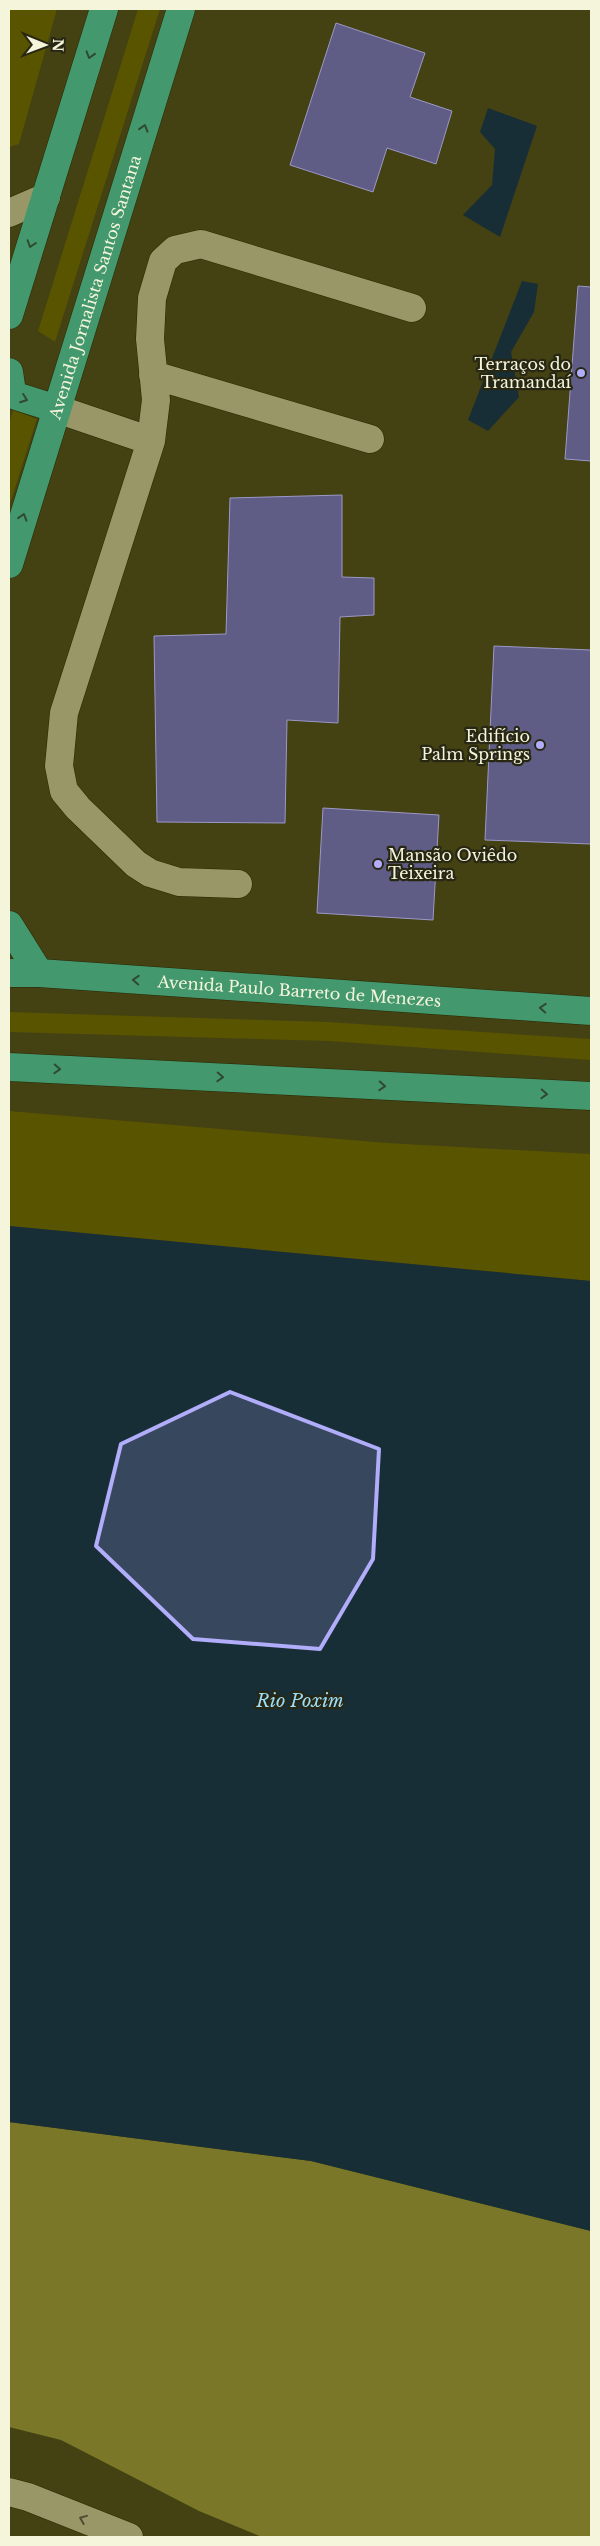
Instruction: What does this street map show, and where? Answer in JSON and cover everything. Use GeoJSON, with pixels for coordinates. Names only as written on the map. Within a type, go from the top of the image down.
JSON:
{"type":"FeatureCollection","features":[{"type":"Feature","properties":{"kind":"main road"},"geometry":{"type":"LineString","coordinates":[[9,315],[104,9]]}},
{"type":"Feature","properties":{"kind":"main road","name":"Avenida Jornalista Santos Santana"},"geometry":{"type":"LineString","coordinates":[[9,564],[181,9]]}},
{"type":"Feature","properties":{"kind":"main road"},"geometry":{"type":"LineString","coordinates":[[9,372],[12,392],[16,396],[57,409]]}},
{"type":"Feature","properties":{"kind":"main road"},"geometry":{"type":"LineString","coordinates":[[9,925],[39,973]]}},
{"type":"Feature","properties":{"kind":"main road","name":"Avenida Paulo Barreto de Menezes"},"geometry":{"type":"LineString","coordinates":[[9,973],[39,973],[591,1011]]}},
{"type":"Feature","properties":{"kind":"main road"},"geometry":{"type":"LineString","coordinates":[[9,1067],[591,1096]]}},
{"type":"Feature","properties":{"kind":"street"},"geometry":{"type":"LineString","coordinates":[[9,213],[46,197]]}},
{"type":"Feature","properties":{"kind":"street"},"geometry":{"type":"LineString","coordinates":[[238,884],[180,882],[150,873],[136,864],[78,808],[64,790],[59,766],[64,713],[150,441],[156,400],[150,339],[152,298],[163,261],[175,250],[201,244],[412,308]]}},
{"type":"Feature","properties":{"kind":"street"},"geometry":{"type":"LineString","coordinates":[[153,375],[370,439]]}},
{"type":"Feature","properties":{"kind":"street"},"geometry":{"type":"LineString","coordinates":[[57,409],[150,441]]}},
{"type":"Feature","properties":{"kind":"street"},"geometry":{"type":"LineString","coordinates":[[9,2492],[28,2497],[129,2537]]}},
{"type":"Feature","properties":{"kind":"highlighted area"},"geometry":{"type":"Polygon","coordinates":[[[230,1392],[379,1449],[373,1559],[320,1649],[193,1639],[96,1546],[121,1444],[230,1392]]]}},
{"type":"Feature","properties":{"kind":"shaded area"},"geometry":{"type":"Polygon","coordinates":[[[9,9],[57,9],[19,144],[9,147],[9,9]]]}},
{"type":"Feature","properties":{"kind":"shaded area"},"geometry":{"type":"Polygon","coordinates":[[[138,9],[160,9],[55,342],[38,331],[138,9]]]}},
{"type":"Feature","properties":{"kind":"shaded area"},"geometry":{"type":"Polygon","coordinates":[[[13,410],[37,419],[9,507],[9,424],[13,410]]]}},
{"type":"Feature","properties":{"kind":"shaded area"},"geometry":{"type":"Polygon","coordinates":[[[9,1012],[328,1022],[591,1039],[591,1060],[329,1041],[9,1032],[9,1012]]]}},
{"type":"Feature","properties":{"kind":"shaded area"},"geometry":{"type":"Polygon","coordinates":[[[9,1111],[387,1143],[591,1154],[591,1281],[9,1226],[9,1111]]]}},
{"type":"Feature","properties":{"kind":"shaded area"},"geometry":{"type":"Polygon","coordinates":[[[9,2122],[311,2161],[591,2231],[591,2537],[262,2537],[199,2511],[61,2440],[9,2427],[9,2122]]]}},
{"type":"Feature","properties":{"kind":"water"},"geometry":{"type":"Polygon","coordinates":[[[488,108],[537,126],[500,237],[463,215],[492,185],[495,149],[480,132],[488,108]]]}},
{"type":"Feature","properties":{"kind":"water"},"geometry":{"type":"Polygon","coordinates":[[[522,281],[538,284],[534,312],[511,352],[519,397],[488,431],[468,420],[522,281]]]}},
{"type":"Feature","properties":{"kind":"water","name":"Rio Poxim"},"geometry":{"type":"Polygon","coordinates":[[[9,1226],[591,1281],[591,2231],[311,2161],[9,2122],[9,1226]]]}},
{"type":"Feature","properties":{"kind":"building"},"geometry":{"type":"Polygon","coordinates":[[[336,23],[425,53],[410,97],[452,111],[436,164],[387,148],[373,192],[290,165],[336,23]]]}},
{"type":"Feature","properties":{"kind":"building","name":"Terraços do Tramandaí"},"geometry":{"type":"Polygon","coordinates":[[[578,286],[591,287],[591,461],[565,459],[578,286]]]}},
{"type":"Feature","properties":{"kind":"building"},"geometry":{"type":"Polygon","coordinates":[[[342,495],[342,577],[374,578],[374,615],[340,617],[338,723],[287,720],[285,823],[157,822],[154,636],[226,634],[230,498],[342,495]]]}},
{"type":"Feature","properties":{"kind":"building","name":"Edifício Palm Springs"},"geometry":{"type":"Polygon","coordinates":[[[494,646],[591,650],[591,844],[485,840],[494,646]]]}},
{"type":"Feature","properties":{"kind":"building","name":"Mansão Oviêdo Teixeira"},"geometry":{"type":"Polygon","coordinates":[[[323,808],[439,815],[433,920],[317,913],[323,808]]]}},
{"type":"Feature","properties":{"kind":"place","name":"Terraços do Tramandaí"},"geometry":{"type":"Point","coordinates":[581,373]}},
{"type":"Feature","properties":{"kind":"place","name":"Edifício Palm Springs"},"geometry":{"type":"Point","coordinates":[540,745]}},
{"type":"Feature","properties":{"kind":"place","name":"Mansão Oviêdo Teixeira"},"geometry":{"type":"Point","coordinates":[378,864]}}]}
